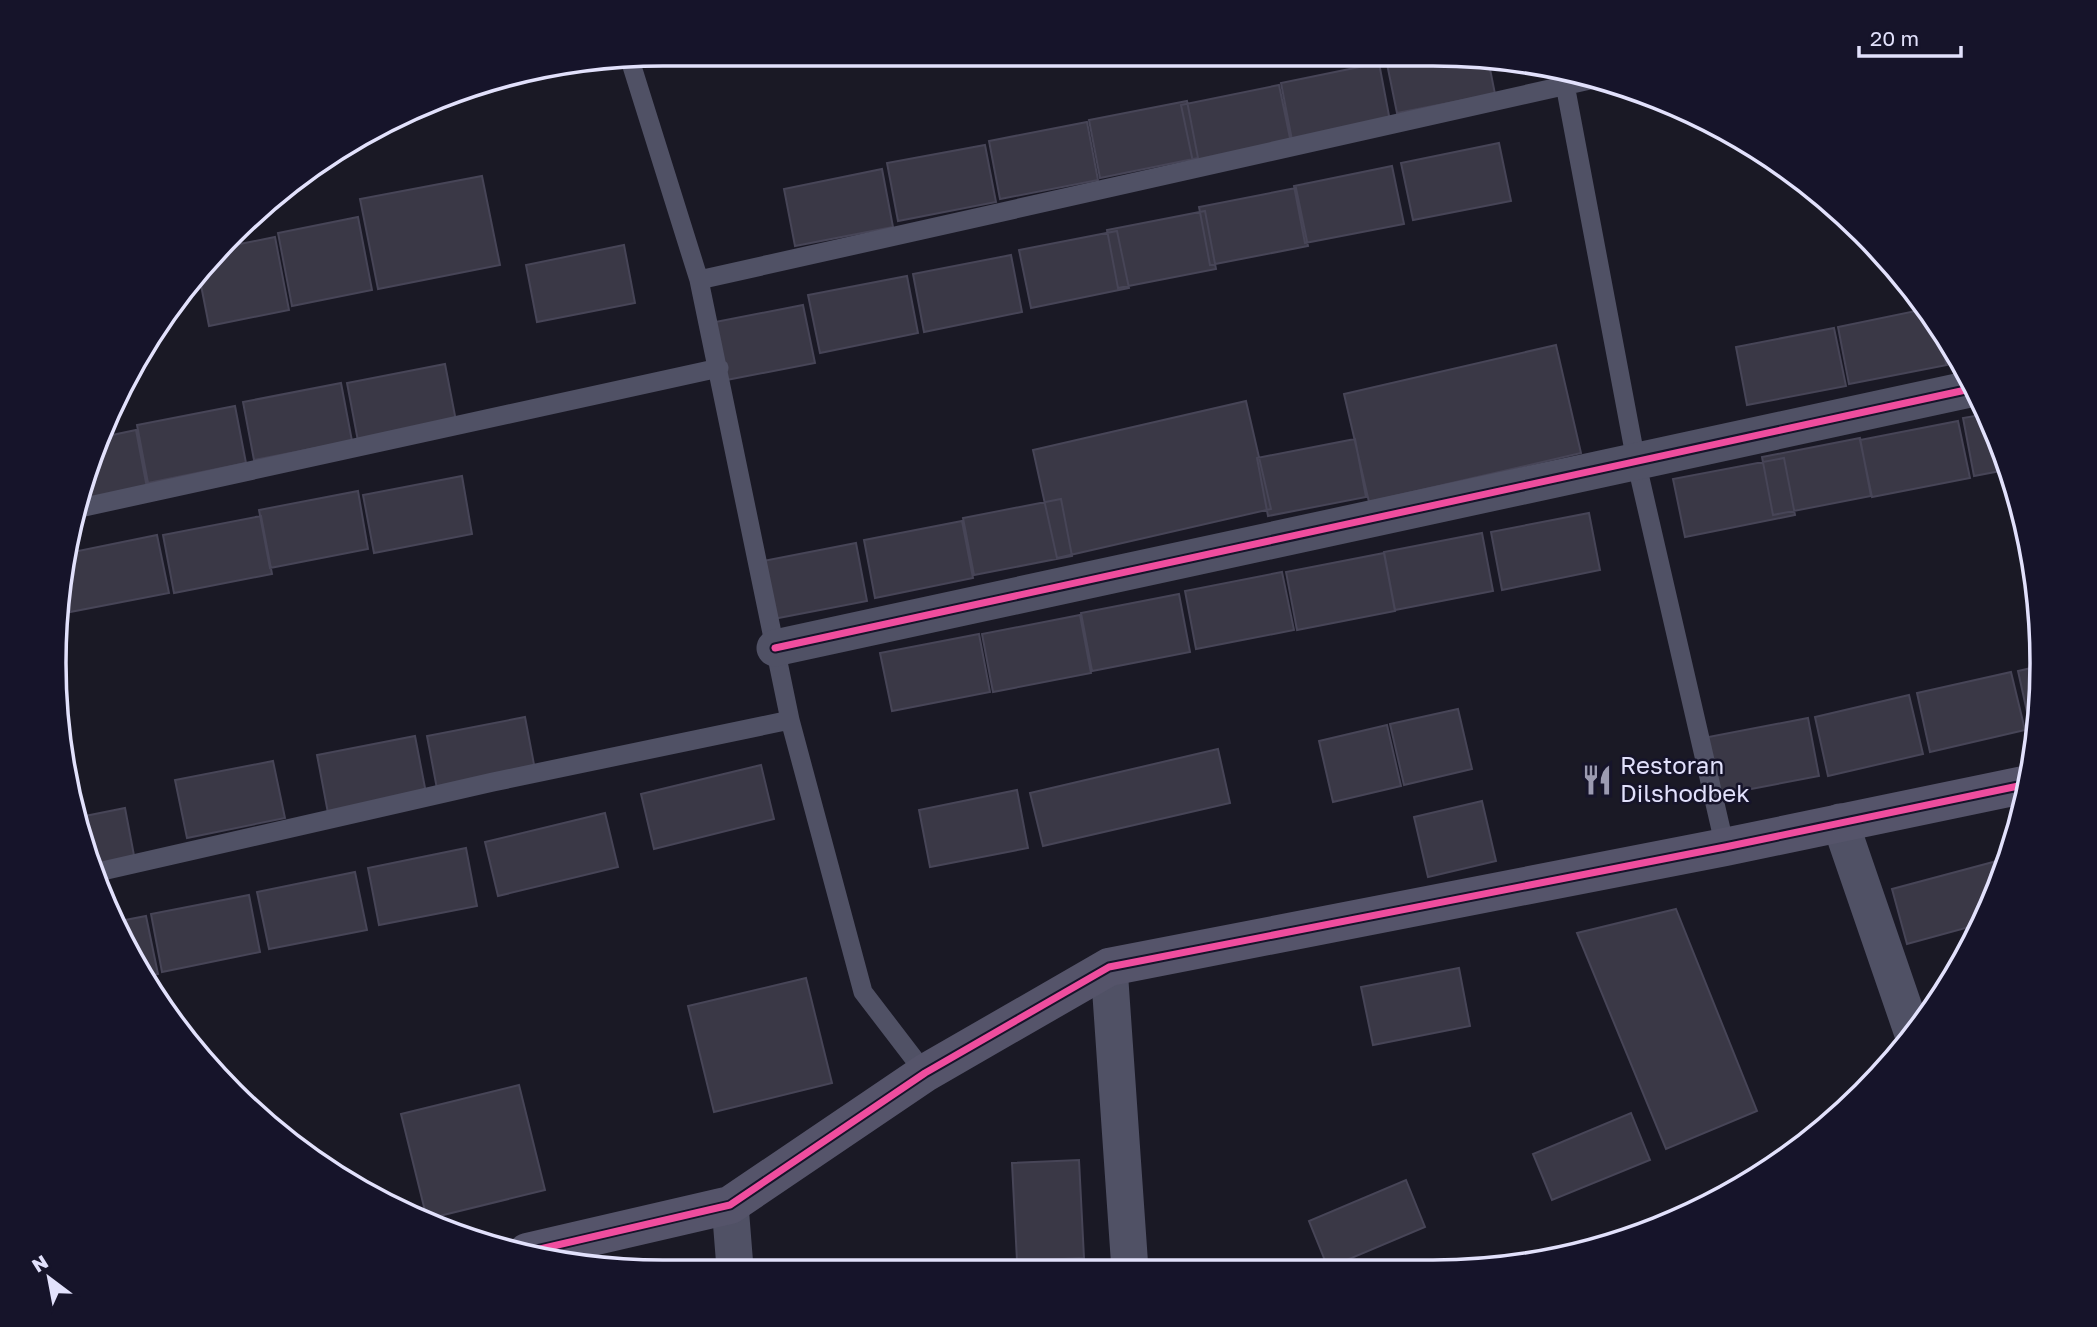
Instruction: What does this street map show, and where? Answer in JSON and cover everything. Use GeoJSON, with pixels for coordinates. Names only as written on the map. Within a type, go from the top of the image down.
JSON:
{"type":"FeatureCollection","features":[{"type":"Feature","properties":{"kind":"street"},"geometry":{"type":"LineString","coordinates":[[775,649],[1964,390]]}},
{"type":"Feature","properties":{"kind":"street"},"geometry":{"type":"LineString","coordinates":[[544,1248],[730,1205],[925,1073],[1109,967],[1725,847],[2018,786]]}},
{"type":"Feature","properties":{"kind":"street"},"geometry":{"type":"LineString","coordinates":[[1840,822],[1909,1024]]}},
{"type":"Feature","properties":{"kind":"street"},"geometry":{"type":"LineString","coordinates":[[1109,967],[1129,1260]]}},
{"type":"Feature","properties":{"kind":"street"},"geometry":{"type":"LineString","coordinates":[[730,1205],[735,1260]]}},
{"type":"Feature","properties":{"kind":"lane"},"geometry":{"type":"LineString","coordinates":[[632,68],[699,280],[790,720],[863,992],[925,1073]]}},
{"type":"Feature","properties":{"kind":"lane"},"geometry":{"type":"LineString","coordinates":[[699,280],[1559,80]]}},
{"type":"Feature","properties":{"kind":"lane"},"geometry":{"type":"LineString","coordinates":[[1564,81],[1636,461],[1725,847]]}},
{"type":"Feature","properties":{"kind":"lane"},"geometry":{"type":"LineString","coordinates":[[88,506],[719,368]]}},
{"type":"Feature","properties":{"kind":"lane"},"geometry":{"type":"LineString","coordinates":[[104,872],[493,782],[790,720]]}},
{"type":"Feature","properties":{"kind":"building"},"geometry":{"type":"Polygon","coordinates":[[[1364,66],[1380,66],[1390,121],[1292,140],[1281,83],[1364,66]]]}},
{"type":"Feature","properties":{"kind":"building"},"geometry":{"type":"Polygon","coordinates":[[[1387,66],[1490,70],[1495,94],[1397,113],[1387,66]]]}},
{"type":"Feature","properties":{"kind":"building"},"geometry":{"type":"Polygon","coordinates":[[[1279,85],[1291,143],[1193,162],[1181,105],[1279,85]]]}},
{"type":"Feature","properties":{"kind":"building"},"geometry":{"type":"Polygon","coordinates":[[[1187,101],[1198,158],[1100,178],[1089,120],[1187,101]]]}},
{"type":"Feature","properties":{"kind":"building"},"geometry":{"type":"Polygon","coordinates":[[[1087,122],[1098,180],[1000,199],[989,141],[1087,122]]]}},
{"type":"Feature","properties":{"kind":"building"},"geometry":{"type":"Polygon","coordinates":[[[1499,143],[1511,201],[1413,220],[1401,163],[1499,143]]]}},
{"type":"Feature","properties":{"kind":"building"},"geometry":{"type":"Polygon","coordinates":[[[985,145],[996,202],[898,221],[887,163],[985,145]]]}},
{"type":"Feature","properties":{"kind":"building"},"geometry":{"type":"Polygon","coordinates":[[[1392,166],[1404,224],[1305,243],[1294,186],[1392,166]]]}},
{"type":"Feature","properties":{"kind":"building"},"geometry":{"type":"Polygon","coordinates":[[[882,169],[893,227],[795,246],[784,189],[882,169]]]}},
{"type":"Feature","properties":{"kind":"building"},"geometry":{"type":"Polygon","coordinates":[[[482,176],[500,265],[378,289],[360,199],[482,176]]]}},
{"type":"Feature","properties":{"kind":"building"},"geometry":{"type":"Polygon","coordinates":[[[1296,188],[1308,246],[1210,265],[1199,207],[1296,188]]]}},
{"type":"Feature","properties":{"kind":"building"},"geometry":{"type":"Polygon","coordinates":[[[1205,211],[1216,269],[1118,288],[1107,230],[1205,211]]]}},
{"type":"Feature","properties":{"kind":"building"},"geometry":{"type":"Polygon","coordinates":[[[358,217],[372,290],[292,306],[278,233],[358,217]]]}},
{"type":"Feature","properties":{"kind":"building"},"geometry":{"type":"Polygon","coordinates":[[[1117,231],[1129,288],[1031,308],[1019,250],[1117,231]]]}},
{"type":"Feature","properties":{"kind":"building"},"geometry":{"type":"Polygon","coordinates":[[[275,237],[289,310],[209,326],[201,286],[238,244],[275,237]]]}},
{"type":"Feature","properties":{"kind":"building"},"geometry":{"type":"Polygon","coordinates":[[[624,245],[635,303],[537,322],[526,265],[624,245]]]}},
{"type":"Feature","properties":{"kind":"building"},"geometry":{"type":"Polygon","coordinates":[[[1011,255],[1022,312],[924,332],[913,274],[1011,255]]]}},
{"type":"Feature","properties":{"kind":"building"},"geometry":{"type":"Polygon","coordinates":[[[907,276],[918,333],[820,353],[808,295],[907,276]]]}},
{"type":"Feature","properties":{"kind":"building"},"geometry":{"type":"Polygon","coordinates":[[[803,305],[815,363],[716,382],[705,324],[803,305]]]}},
{"type":"Feature","properties":{"kind":"building"},"geometry":{"type":"Polygon","coordinates":[[[1915,311],[1945,356],[1947,365],[1849,384],[1838,327],[1915,311]]]}},
{"type":"Feature","properties":{"kind":"building"},"geometry":{"type":"Polygon","coordinates":[[[1834,328],[1846,386],[1747,405],[1736,347],[1834,328]]]}},
{"type":"Feature","properties":{"kind":"building"},"geometry":{"type":"Polygon","coordinates":[[[1556,345],[1581,453],[1369,502],[1344,394],[1556,345]]]}},
{"type":"Feature","properties":{"kind":"building"},"geometry":{"type":"Polygon","coordinates":[[[445,364],[456,421],[358,441],[347,383],[445,364]]]}},
{"type":"Feature","properties":{"kind":"building"},"geometry":{"type":"Polygon","coordinates":[[[341,383],[352,441],[254,460],[243,402],[341,383]]]}},
{"type":"Feature","properties":{"kind":"building"},"geometry":{"type":"Polygon","coordinates":[[[1246,401],[1271,509],[1057,558],[1033,450],[1246,401]]]}},
{"type":"Feature","properties":{"kind":"building"},"geometry":{"type":"Polygon","coordinates":[[[235,406],[246,463],[148,483],[137,425],[235,406]]]}},
{"type":"Feature","properties":{"kind":"building"},"geometry":{"type":"Polygon","coordinates":[[[1976,416],[1999,471],[1974,476],[1963,418],[1976,416]]]}},
{"type":"Feature","properties":{"kind":"building"},"geometry":{"type":"Polygon","coordinates":[[[1958,421],[1970,478],[1872,497],[1860,440],[1958,421]]]}},
{"type":"Feature","properties":{"kind":"building"},"geometry":{"type":"Polygon","coordinates":[[[136,430],[147,488],[90,499],[98,472],[112,435],[136,430]]]}},
{"type":"Feature","properties":{"kind":"building"},"geometry":{"type":"Polygon","coordinates":[[[1860,438],[1871,496],[1773,515],[1762,457],[1860,438]]]}},
{"type":"Feature","properties":{"kind":"building"},"geometry":{"type":"Polygon","coordinates":[[[1355,439],[1366,497],[1268,516],[1257,458],[1355,439]]]}},
{"type":"Feature","properties":{"kind":"building"},"geometry":{"type":"Polygon","coordinates":[[[1784,458],[1795,515],[1685,537],[1673,479],[1784,458]]]}},
{"type":"Feature","properties":{"kind":"building"},"geometry":{"type":"Polygon","coordinates":[[[462,476],[472,534],[374,553],[363,495],[462,476]]]}},
{"type":"Feature","properties":{"kind":"building"},"geometry":{"type":"Polygon","coordinates":[[[358,491],[368,549],[270,568],[259,510],[358,491]]]}},
{"type":"Feature","properties":{"kind":"building"},"geometry":{"type":"Polygon","coordinates":[[[1061,499],[1072,556],[974,575],[963,518],[1061,499]]]}},
{"type":"Feature","properties":{"kind":"building"},"geometry":{"type":"Polygon","coordinates":[[[1589,513],[1600,570],[1502,590],[1491,532],[1589,513]]]}},
{"type":"Feature","properties":{"kind":"building"},"geometry":{"type":"Polygon","coordinates":[[[261,516],[272,574],[174,593],[163,535],[261,516]]]}},
{"type":"Feature","properties":{"kind":"building"},"geometry":{"type":"Polygon","coordinates":[[[962,521],[973,578],[875,598],[864,540],[962,521]]]}},
{"type":"Feature","properties":{"kind":"building"},"geometry":{"type":"Polygon","coordinates":[[[1482,533],[1493,591],[1395,610],[1384,552],[1482,533]]]}},
{"type":"Feature","properties":{"kind":"building"},"geometry":{"type":"Polygon","coordinates":[[[157,535],[169,593],[70,612],[77,551],[157,535]]]}},
{"type":"Feature","properties":{"kind":"building"},"geometry":{"type":"Polygon","coordinates":[[[856,543],[867,601],[768,620],[758,562],[856,543]]]}},
{"type":"Feature","properties":{"kind":"building"},"geometry":{"type":"Polygon","coordinates":[[[1384,553],[1395,611],[1297,630],[1286,572],[1384,553]]]}},
{"type":"Feature","properties":{"kind":"building"},"geometry":{"type":"Polygon","coordinates":[[[1282,572],[1294,630],[1196,649],[1185,591],[1282,572]]]}},
{"type":"Feature","properties":{"kind":"building"},"geometry":{"type":"Polygon","coordinates":[[[1179,594],[1190,652],[1092,671],[1081,613],[1179,594]]]}},
{"type":"Feature","properties":{"kind":"building"},"geometry":{"type":"Polygon","coordinates":[[[1080,615],[1091,673],[993,692],[982,634],[1080,615]]]}},
{"type":"Feature","properties":{"kind":"building"},"geometry":{"type":"Polygon","coordinates":[[[979,634],[990,692],[892,711],[880,653],[979,634]]]}},
{"type":"Feature","properties":{"kind":"building"},"geometry":{"type":"Polygon","coordinates":[[[2030,668],[2028,715],[2018,671],[2030,668]]]}},
{"type":"Feature","properties":{"kind":"building"},"geometry":{"type":"Polygon","coordinates":[[[2011,672],[2025,730],[1930,752],[1917,693],[2011,672]]]}},
{"type":"Feature","properties":{"kind":"building"},"geometry":{"type":"Polygon","coordinates":[[[1909,695],[1923,754],[1828,776],[1815,717],[1909,695]]]}},
{"type":"Feature","properties":{"kind":"building"},"geometry":{"type":"Polygon","coordinates":[[[1458,709],[1472,769],[1404,785],[1390,724],[1458,709]]]}},
{"type":"Feature","properties":{"kind":"building"},"geometry":{"type":"Polygon","coordinates":[[[525,717],[536,775],[438,794],[427,736],[525,717]]]}},
{"type":"Feature","properties":{"kind":"building"},"geometry":{"type":"Polygon","coordinates":[[[1808,718],[1819,776],[1709,797],[1698,739],[1808,718]]]}},
{"type":"Feature","properties":{"kind":"building"},"geometry":{"type":"Polygon","coordinates":[[[1387,725],[1401,786],[1333,802],[1319,741],[1387,725]]]}},
{"type":"Feature","properties":{"kind":"building"},"geometry":{"type":"Polygon","coordinates":[[[415,736],[426,793],[328,813],[317,755],[415,736]]]}},
{"type":"Feature","properties":{"kind":"building"},"geometry":{"type":"Polygon","coordinates":[[[1218,749],[1230,803],[1043,846],[1030,793],[1218,749]]]}},
{"type":"Feature","properties":{"kind":"building"},"geometry":{"type":"Polygon","coordinates":[[[273,761],[285,818],[187,838],[175,780],[273,761]]]}},
{"type":"Feature","properties":{"kind":"building"},"geometry":{"type":"Polygon","coordinates":[[[761,765],[774,819],[654,849],[641,794],[761,765]]]}},
{"type":"Feature","properties":{"kind":"building"},"geometry":{"type":"Polygon","coordinates":[[[1017,790],[1028,848],[930,867],[919,810],[1017,790]]]}},
{"type":"Feature","properties":{"kind":"building"},"geometry":{"type":"Polygon","coordinates":[[[1482,801],[1496,861],[1428,877],[1414,817],[1482,801]]]}},
{"type":"Feature","properties":{"kind":"building"},"geometry":{"type":"Polygon","coordinates":[[[125,808],[136,866],[104,872],[86,816],[125,808]]]}},
{"type":"Feature","properties":{"kind":"building"},"geometry":{"type":"Polygon","coordinates":[[[605,813],[618,867],[498,896],[485,842],[605,813]]]}},
{"type":"Feature","properties":{"kind":"building"},"geometry":{"type":"Polygon","coordinates":[[[466,848],[477,906],[379,925],[368,868],[466,848]]]}},
{"type":"Feature","properties":{"kind":"building"},"geometry":{"type":"Polygon","coordinates":[[[1997,861],[1969,927],[1907,944],[1892,889],[1997,861]]]}},
{"type":"Feature","properties":{"kind":"building"},"geometry":{"type":"Polygon","coordinates":[[[355,872],[367,930],[269,949],[257,892],[355,872]]]}},
{"type":"Feature","properties":{"kind":"building"},"geometry":{"type":"Polygon","coordinates":[[[249,895],[260,952],[162,972],[151,914],[249,895]]]}},
{"type":"Feature","properties":{"kind":"building"},"geometry":{"type":"Polygon","coordinates":[[[1676,909],[1757,1111],[1666,1149],[1577,933],[1676,909]]]}},
{"type":"Feature","properties":{"kind":"building"},"geometry":{"type":"Polygon","coordinates":[[[146,916],[158,974],[154,975],[146,962],[125,920],[146,916]]]}},
{"type":"Feature","properties":{"kind":"building"},"geometry":{"type":"Polygon","coordinates":[[[1459,968],[1470,1026],[1373,1045],[1361,987],[1459,968]]]}},
{"type":"Feature","properties":{"kind":"building"},"geometry":{"type":"Polygon","coordinates":[[[806,978],[832,1083],[714,1112],[688,1006],[806,978]]]}},
{"type":"Feature","properties":{"kind":"building"},"geometry":{"type":"Polygon","coordinates":[[[519,1085],[545,1190],[438,1216],[425,1211],[401,1114],[519,1085]]]}},
{"type":"Feature","properties":{"kind":"building"},"geometry":{"type":"Polygon","coordinates":[[[1631,1113],[1650,1160],[1552,1200],[1533,1154],[1631,1113]]]}},
{"type":"Feature","properties":{"kind":"building"},"geometry":{"type":"Polygon","coordinates":[[[1079,1160],[1084,1258],[1017,1260],[1012,1163],[1079,1160]]]}},
{"type":"Feature","properties":{"kind":"building"},"geometry":{"type":"Polygon","coordinates":[[[1406,1180],[1425,1227],[1347,1260],[1325,1260],[1309,1221],[1406,1180]]]}},
{"type":"Feature","properties":{"kind":"cycle path"},"geometry":{"type":"LineString","coordinates":[[775,648],[1964,390]]}},
{"type":"Feature","properties":{"kind":"cycle path"},"geometry":{"type":"LineString","coordinates":[[544,1248],[730,1205],[925,1073],[1109,967],[1725,847],[2018,786]]}},
{"type":"Feature","properties":{"kind":"place","name":"Restoran Dilshodbek"},"geometry":{"type":"Point","coordinates":[1597,780]}}]}
